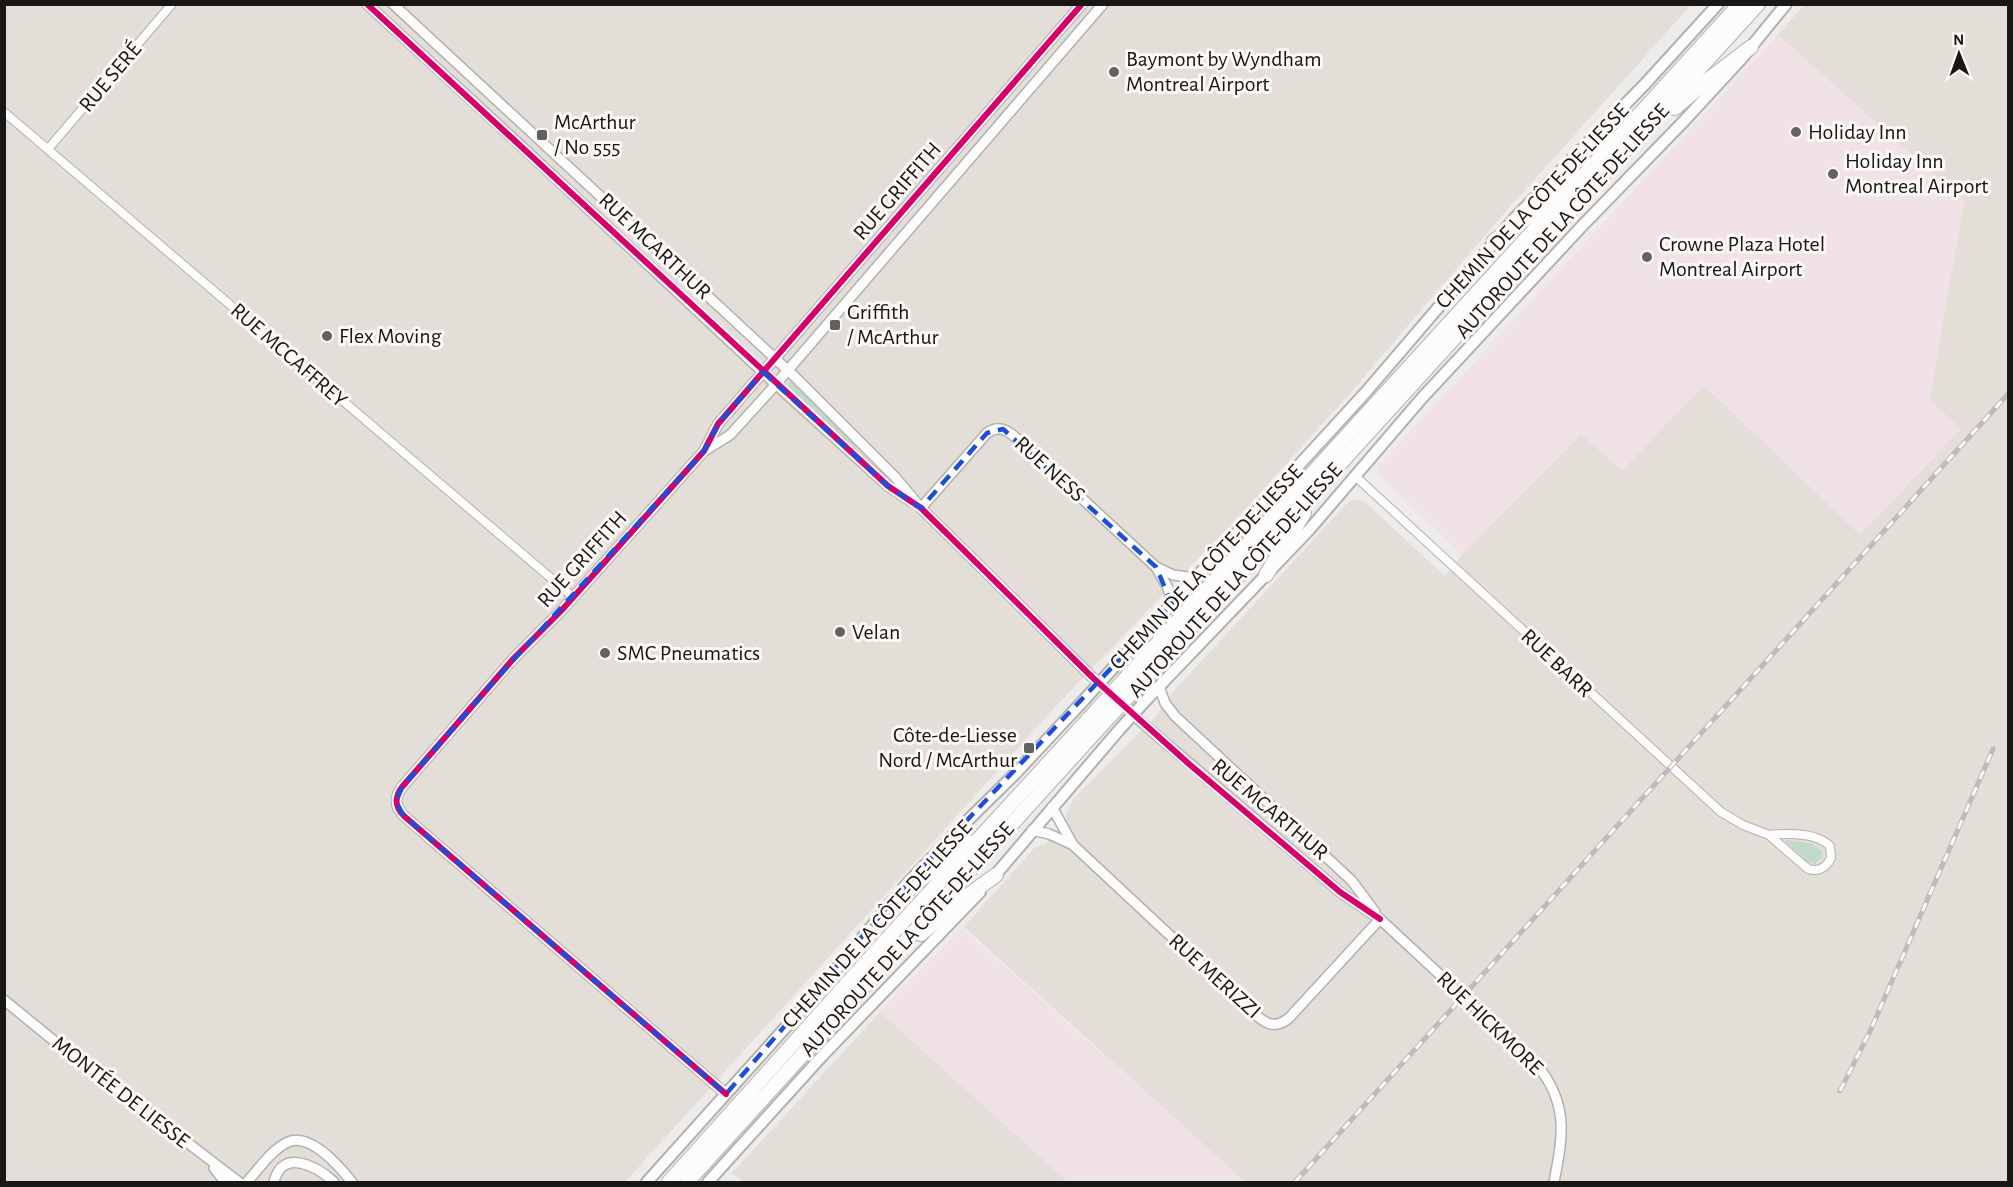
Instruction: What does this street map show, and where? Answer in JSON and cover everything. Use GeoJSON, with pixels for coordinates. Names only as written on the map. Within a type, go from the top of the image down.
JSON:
{"type":"FeatureCollection","features":[{"type":"Feature","properties":{"kind":"highway","name":"AUTOROUTE DE LA CÔTE-DE-LIESSE"},"geometry":{"type":"LineString","coordinates":[[687,1182],[870,979],[1102,715],[1740,4]]}},
{"type":"Feature","properties":{"kind":"highway","name":"AUTOROUTE DE LA CÔTE-DE-LIESSE"},"geometry":{"type":"LineString","coordinates":[[1131,683],[1319,488],[1758,4]]}},
{"type":"Feature","properties":{"kind":"highway"},"geometry":{"type":"LineString","coordinates":[[1626,151],[1709,79],[1751,47]]}},
{"type":"Feature","properties":{"kind":"highway"},"geometry":{"type":"LineString","coordinates":[[1494,242],[1536,211],[1624,133]]}},
{"type":"Feature","properties":{"kind":"highway"},"geometry":{"type":"LineString","coordinates":[[1266,575],[1319,488]]}},
{"type":"Feature","properties":{"kind":"highway","name":"AUTOROUTE DE LA CÔTE-DE-LIESSE"},"geometry":{"type":"LineString","coordinates":[[669,1182],[1012,803],[1102,715]]}},
{"type":"Feature","properties":{"kind":"highway"},"geometry":{"type":"LineString","coordinates":[[889,906],[1012,803]]}},
{"type":"Feature","properties":{"kind":"highway"},"geometry":{"type":"LineString","coordinates":[[870,979],[952,906],[996,875]]}},
{"type":"Feature","properties":{"kind":"main road","name":"CHEMIN DE LA CÔTE-DE-LIESSE"},"geometry":{"type":"LineString","coordinates":[[647,1182],[813,997],[934,855],[1015,774],[1197,578],[1377,380],[1494,242],[1718,4]]}},
{"type":"Feature","properties":{"kind":"main road"},"geometry":{"type":"LineString","coordinates":[[708,1182],[823,1055],[996,875],[1119,730],[1309,530],[1422,398],[1684,121],[1751,47],[1786,4]]}},
{"type":"Feature","properties":{"kind":"street","name":"RUE SERÉ"},"geometry":{"type":"LineString","coordinates":[[48,149],[172,4]]}},
{"type":"Feature","properties":{"kind":"street","name":"RUE MCARTHUR"},"geometry":{"type":"LineString","coordinates":[[367,4],[888,486],[921,508]]}},
{"type":"Feature","properties":{"kind":"street","name":"RUE MCARTHUR"},"geometry":{"type":"LineString","coordinates":[[393,4],[788,370],[895,477],[921,508],[1092,677]]}},
{"type":"Feature","properties":{"kind":"street","name":"RUE GRIFFITH"},"geometry":{"type":"LineString","coordinates":[[704,451],[730,435],[776,384],[1103,4]]}},
{"type":"Feature","properties":{"kind":"street","name":"RUE GRIFFITH"},"geometry":{"type":"LineString","coordinates":[[726,1094],[404,816],[397,806],[397,796],[402,787],[514,658],[573,597],[704,451],[718,424],[1081,6]]}},
{"type":"Feature","properties":{"kind":"street"},"geometry":{"type":"LineString","coordinates":[[1081,6],[1092,17]]}},
{"type":"Feature","properties":{"kind":"street","name":"RUE MCCAFFREY"},"geometry":{"type":"LineString","coordinates":[[4,112],[573,597]]}},
{"type":"Feature","properties":{"kind":"street","name":"RUE NESS"},"geometry":{"type":"LineString","coordinates":[[921,508],[987,433],[995,428],[1003,429],[1022,443],[1156,567],[1168,588],[1172,604]]}},
{"type":"Feature","properties":{"kind":"street","name":"RUE BARR"},"geometry":{"type":"LineString","coordinates":[[1355,476],[1714,806],[1735,821],[1769,834],[1808,869],[1823,868],[1831,858],[1831,850],[1823,840],[1786,833],[1769,834]]}},
{"type":"Feature","properties":{"kind":"street","name":"RUE NESS"},"geometry":{"type":"LineString","coordinates":[[1156,567],[1178,576],[1197,578]]}},
{"type":"Feature","properties":{"kind":"street"},"geometry":{"type":"LineString","coordinates":[[1159,686],[1165,703],[1175,716],[1353,881],[1380,919]]}},
{"type":"Feature","properties":{"kind":"street","name":"RUE MCARTHUR"},"geometry":{"type":"LineString","coordinates":[[1140,721],[1340,892],[1380,919]]}},
{"type":"Feature","properties":{"kind":"street","name":"RUE MERIZZI"},"geometry":{"type":"LineString","coordinates":[[1052,807],[1073,845],[1251,1011],[1260,1019],[1271,1024],[1281,1024],[1289,1018],[1380,919]]}},
{"type":"Feature","properties":{"kind":"street","name":"RUE MERIZZI"},"geometry":{"type":"LineString","coordinates":[[1032,830],[1049,834],[1073,845]]}},
{"type":"Feature","properties":{"kind":"street","name":"RUE HICKMORE"},"geometry":{"type":"LineString","coordinates":[[1380,919],[1516,1045],[1548,1080],[1559,1107],[1562,1129],[1554,1182]]}},
{"type":"Feature","properties":{"kind":"street","name":"MONTÉE DE LIESSE"},"geometry":{"type":"LineString","coordinates":[[4,1000],[239,1182]]}},
{"type":"Feature","properties":{"kind":"street"},"geometry":{"type":"LineString","coordinates":[[247,1182],[277,1149],[290,1141],[300,1140],[318,1148],[352,1182]]}},
{"type":"Feature","properties":{"kind":"street"},"geometry":{"type":"LineString","coordinates":[[208,1159],[225,1182]]}},
{"type":"Feature","properties":{"kind":"street"},"geometry":{"type":"LineString","coordinates":[[274,1182],[283,1167],[299,1162],[315,1167],[334,1182]]}},
{"type":"Feature","properties":{"kind":"highlighted area"},"geometry":{"type":"Polygon","coordinates":[[[763,372],[888,486],[921,508],[987,433],[1003,429],[1156,567],[1172,604],[917,873],[726,1094],[404,816],[396,802],[402,787],[497,678],[704,451],[718,424],[763,372]]]}},
{"type":"Feature","properties":{"kind":"shaded area"},"geometry":{"type":"Polygon","coordinates":[[[5,5],[1691,5],[1500,218],[1346,398],[1238,517],[1068,693],[625,1182],[5,1182],[5,5]]]}},
{"type":"Feature","properties":{"kind":"shaded area"},"geometry":{"type":"Polygon","coordinates":[[[1804,5],[2008,5],[2008,1182],[1245,1182],[964,927],[1035,847],[1045,844],[1066,818],[1066,813],[1074,798],[1155,717],[1171,694],[1349,501],[1358,499],[1366,503],[1445,576],[1462,555],[1581,434],[1622,471],[1704,385],[1860,535],[1961,429],[1930,400],[1964,201],[1778,35],[1804,5]]]}},
{"type":"Feature","properties":{"kind":"shaded area"},"geometry":{"type":"Polygon","coordinates":[[[1778,35],[1964,201],[1930,399],[1961,429],[1859,536],[1705,385],[1622,472],[1581,434],[1462,555],[1379,474],[1380,464],[1778,35]]]}},
{"type":"Feature","properties":{"kind":"shaded area"},"geometry":{"type":"Polygon","coordinates":[[[962,928],[1245,1182],[1068,1182],[880,1012],[962,928]]]}},
{"type":"Feature","properties":{"kind":"shaded area"},"geometry":{"type":"Polygon","coordinates":[[[880,1012],[1068,1182],[743,1182],[732,1173],[880,1012]]]}},
{"type":"Feature","properties":{"kind":"green space"},"geometry":{"type":"Polygon","coordinates":[[[789,382],[793,382],[856,446],[854,448],[788,388],[789,382]]]}},
{"type":"Feature","properties":{"kind":"green space"},"geometry":{"type":"Polygon","coordinates":[[[1787,840],[1814,844],[1822,851],[1822,858],[1816,864],[1808,862],[1786,842],[1787,840]]]}},
{"type":"Feature","properties":{"kind":"tunnel"},"geometry":{"type":"LineString","coordinates":[[1095,680],[1138,719]]}},
{"type":"Feature","properties":{"kind":"railway"},"geometry":{"type":"LineString","coordinates":[[1295,1182],[2008,394]]}},
{"type":"Feature","properties":{"kind":"railway"},"geometry":{"type":"LineString","coordinates":[[1840,1091],[1871,1029],[1993,749]]}},
{"type":"Feature","properties":{"kind":"cycle path"},"geometry":{"type":"LineString","coordinates":[[367,4],[888,486],[921,508],[1092,677],[1189,764],[1340,892],[1380,919]]}},
{"type":"Feature","properties":{"kind":"cycle path"},"geometry":{"type":"LineString","coordinates":[[726,1094],[404,816],[397,806],[398,795],[402,787],[514,658],[561,611],[704,451],[718,424],[1082,4]]}},
{"type":"Feature","properties":{"kind":"place","name":"Baymont by Wyndham Montreal Airport"},"geometry":{"type":"Point","coordinates":[1114,72]}},
{"type":"Feature","properties":{"kind":"place","name":"Holiday Inn"},"geometry":{"type":"Point","coordinates":[1796,132]}},
{"type":"Feature","properties":{"kind":"place","name":"McArthur / No 555"},"geometry":{"type":"Point","coordinates":[542,135]}},
{"type":"Feature","properties":{"kind":"place","name":"Holiday Inn Montreal Airport"},"geometry":{"type":"Point","coordinates":[1833,174]}},
{"type":"Feature","properties":{"kind":"place","name":"Crowne Plaza Hotel Montreal Airport"},"geometry":{"type":"Point","coordinates":[1647,257]}},
{"type":"Feature","properties":{"kind":"place","name":"Griffith / McArthur"},"geometry":{"type":"Point","coordinates":[835,325]}},
{"type":"Feature","properties":{"kind":"place","name":"Flex Moving"},"geometry":{"type":"Point","coordinates":[327,336]}},
{"type":"Feature","properties":{"kind":"place","name":"Velan"},"geometry":{"type":"Point","coordinates":[840,632]}},
{"type":"Feature","properties":{"kind":"place","name":"SMC Pneumatics"},"geometry":{"type":"Point","coordinates":[605,653]}},
{"type":"Feature","properties":{"kind":"place","name":"Côte-de-Liesse Nord / McArthur"},"geometry":{"type":"Point","coordinates":[1029,748]}}]}
